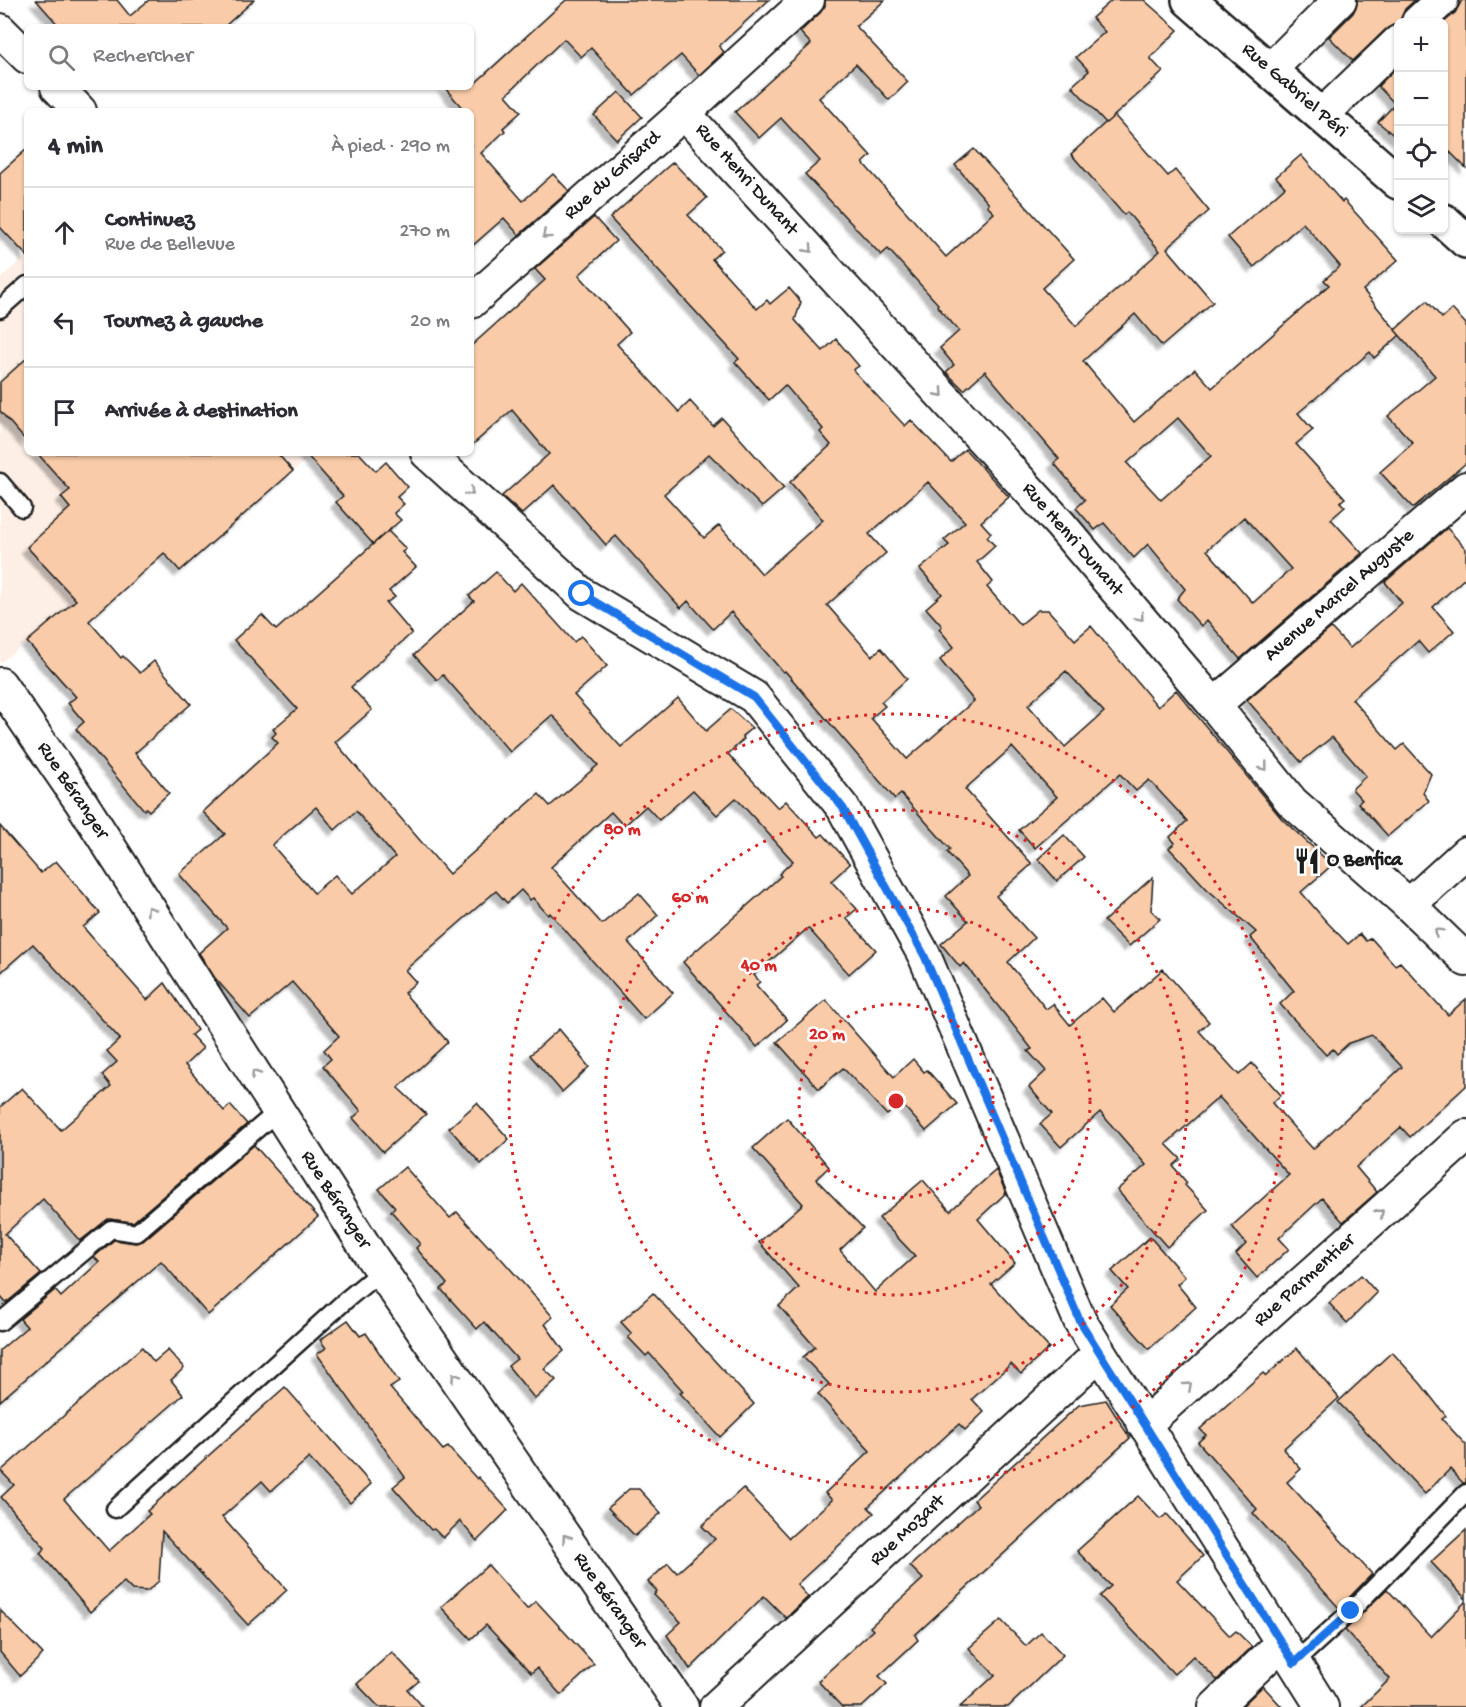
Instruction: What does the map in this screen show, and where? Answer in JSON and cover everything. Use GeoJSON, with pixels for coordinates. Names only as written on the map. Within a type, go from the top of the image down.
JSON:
{"type":"FeatureCollection","features":[{"type":"Feature","properties":{"kind":"main road","name":"Rue Gabriel Péri"},"geometry":{"type":"LineString","coordinates":[[1189,0],[1396,180]]}},
{"type":"Feature","properties":{"kind":"main road"},"geometry":{"type":"LineString","coordinates":[[1448,225],[1466,241]]}},
{"type":"Feature","properties":{"kind":"street","name":"Rue du Grisard"},"geometry":{"type":"LineString","coordinates":[[474,299],[808,0]]}},
{"type":"Feature","properties":{"kind":"street"},"geometry":{"type":"LineString","coordinates":[[1270,70],[1340,0]]}},
{"type":"Feature","properties":{"kind":"street"},"geometry":{"type":"LineString","coordinates":[[1423,18],[1442,0]]}},
{"type":"Feature","properties":{"kind":"street"},"geometry":{"type":"LineString","coordinates":[[0,30],[24,54]]}},
{"type":"Feature","properties":{"kind":"street"},"geometry":{"type":"LineString","coordinates":[[1322,116],[1394,46]]}},
{"type":"Feature","properties":{"kind":"street"},"geometry":{"type":"LineString","coordinates":[[60,90],[77,108]]}},
{"type":"Feature","properties":{"kind":"street","name":"Rue Henri Dunant"},"geometry":{"type":"LineString","coordinates":[[684,113],[1059,523],[1214,705],[1292,802],[1409,905],[1466,960]]}},
{"type":"Feature","properties":{"kind":"street"},"geometry":{"type":"LineString","coordinates":[[430,456],[582,594],[754,697],[843,808],[924,955],[1080,1321],[1322,1707]]}},
{"type":"Feature","properties":{"kind":"street","name":"Avenue Marcel Auguste"},"geometry":{"type":"LineString","coordinates":[[1214,705],[1466,488]]}},
{"type":"Feature","properties":{"kind":"street","name":"Rue Béranger"},"geometry":{"type":"LineString","coordinates":[[0,684],[81,802],[381,1271],[682,1707]]}},
{"type":"Feature","properties":{"kind":"street"},"geometry":{"type":"LineString","coordinates":[[1409,905],[1466,853]]}},
{"type":"Feature","properties":{"kind":"street","name":"Rue Parmentier"},"geometry":{"type":"LineString","coordinates":[[1144,1425],[1466,1136]]}},
{"type":"Feature","properties":{"kind":"street","name":"Rue Mozart"},"geometry":{"type":"LineString","coordinates":[[716,1707],[1099,1354]]}},
{"type":"Feature","properties":{"kind":"street"},"geometry":{"type":"LineString","coordinates":[[1215,1707],[1288,1653]]}},
{"type":"Feature","properties":{"kind":"lane"},"geometry":{"type":"LineString","coordinates":[[0,309],[24,288]]}},
{"type":"Feature","properties":{"kind":"lane"},"geometry":{"type":"LineString","coordinates":[[0,482],[22,508]]}},
{"type":"Feature","properties":{"kind":"lane"},"geometry":{"type":"LineString","coordinates":[[0,1322],[111,1229],[136,1233],[278,1111]]}},
{"type":"Feature","properties":{"kind":"lane"},"geometry":{"type":"LineString","coordinates":[[115,1509],[381,1271]]}},
{"type":"Feature","properties":{"kind":"lane"},"geometry":{"type":"LineString","coordinates":[[1288,1653],[1351,1611],[1466,1493]]}},
{"type":"Feature","properties":{"kind":"shaded area"},"geometry":{"type":"Polygon","coordinates":[[[24,258],[24,456],[311,456],[180,571],[148,535],[0,663],[0,279],[24,258]]]}},
{"type":"Feature","properties":{"kind":"building"},"geometry":{"type":"Polygon","coordinates":[[[36,0],[117,0],[130,16],[149,0],[254,0],[227,24],[57,24],[36,0]]]}},
{"type":"Feature","properties":{"kind":"building"},"geometry":{"type":"Polygon","coordinates":[[[566,0],[769,0],[719,46],[724,52],[699,75],[681,55],[634,95],[591,48],[581,57],[564,39],[506,95],[521,112],[503,128],[505,131],[481,153],[523,201],[553,174],[569,191],[519,235],[504,218],[474,244],[474,108],[462,108],[447,90],[474,90],[474,84],[566,0]]]}},
{"type":"Feature","properties":{"kind":"building"},"geometry":{"type":"Polygon","coordinates":[[[825,0],[885,0],[856,26],[908,82],[889,100],[856,64],[819,98],[871,156],[863,163],[946,257],[994,213],[955,165],[974,149],[1074,259],[1042,288],[1076,326],[1160,251],[1127,212],[1124,215],[1071,154],[1114,115],[1168,176],[1175,170],[1209,211],[1167,248],[1213,302],[1162,346],[1135,314],[1083,361],[1134,422],[1195,369],[1212,388],[1329,285],[1324,280],[1340,266],[1303,223],[1254,267],[1228,237],[1285,187],[1276,177],[1301,155],[1398,260],[1363,290],[1400,335],[1374,358],[1370,352],[1298,413],[1313,430],[1296,444],[1345,498],[1340,502],[1345,507],[1331,519],[1362,553],[1240,659],[1207,620],[1201,626],[1177,599],[1185,589],[1148,544],[1134,558],[1104,523],[1095,530],[1076,508],[1085,500],[1054,463],[1059,459],[985,371],[964,390],[946,372],[954,365],[940,348],[959,331],[888,249],[881,255],[805,174],[820,161],[781,118],[759,138],[735,112],[811,44],[800,32],[825,6],[825,0]],[[1178,418],[1127,463],[1161,500],[1211,456],[1178,418]],[[1244,517],[1207,550],[1253,603],[1291,569],[1244,517]]]}},
{"type":"Feature","properties":{"kind":"building"},"geometry":{"type":"Polygon","coordinates":[[[1112,0],[1144,0],[1178,30],[1150,58],[1163,72],[1106,123],[1072,86],[1089,71],[1076,57],[1105,32],[1092,18],[1112,0]]]}},
{"type":"Feature","properties":{"kind":"building"},"geometry":{"type":"Polygon","coordinates":[[[1357,0],[1415,0],[1405,9],[1401,18],[1394,18],[1394,25],[1386,29],[1353,61],[1329,37],[1353,13],[1357,0]]]}},
{"type":"Feature","properties":{"kind":"building"},"geometry":{"type":"Polygon","coordinates":[[[1462,0],[1466,0],[1466,168],[1448,150],[1448,19],[1455,13],[1462,0]]]}},
{"type":"Feature","properties":{"kind":"building"},"geometry":{"type":"Polygon","coordinates":[[[1394,70],[1394,103],[1378,86],[1394,70]]]}},
{"type":"Feature","properties":{"kind":"building"},"geometry":{"type":"Polygon","coordinates":[[[619,92],[642,117],[617,140],[594,115],[619,92]]]}},
{"type":"Feature","properties":{"kind":"building"},"geometry":{"type":"Polygon","coordinates":[[[1394,105],[1394,136],[1378,122],[1394,105]]]}},
{"type":"Feature","properties":{"kind":"building"},"geometry":{"type":"Polygon","coordinates":[[[24,152],[24,253],[0,227],[0,173],[24,152]]]}},
{"type":"Feature","properties":{"kind":"building"},"geometry":{"type":"Polygon","coordinates":[[[673,162],[707,198],[688,215],[722,250],[712,259],[757,309],[767,300],[770,304],[789,288],[801,302],[795,320],[823,351],[836,339],[859,366],[853,370],[905,426],[911,420],[951,462],[965,449],[1009,497],[981,522],[991,533],[987,537],[995,546],[977,562],[993,582],[987,587],[1020,625],[1038,610],[1048,610],[1075,640],[1091,626],[1158,707],[1176,690],[1282,819],[1332,865],[1301,892],[1325,920],[1348,944],[1360,934],[1366,941],[1371,938],[1395,965],[1400,962],[1448,1015],[1466,999],[1466,1086],[1410,1137],[1401,1127],[1356,1167],[1377,1192],[1343,1222],[1322,1198],[1279,1238],[1289,1249],[1257,1278],[1236,1254],[1246,1244],[1232,1226],[1289,1175],[1219,1097],[1166,1144],[1181,1159],[1173,1166],[1187,1183],[1185,1185],[1208,1210],[1167,1247],[1117,1190],[1146,1165],[1100,1112],[1061,1147],[1040,1124],[1052,1114],[1029,1087],[1046,1071],[1028,1051],[1032,1049],[964,963],[960,967],[941,944],[968,921],[946,896],[968,876],[947,852],[950,849],[901,794],[895,799],[731,612],[713,629],[688,601],[681,608],[616,536],[606,545],[554,485],[522,514],[502,496],[549,454],[512,410],[474,443],[474,343],[545,280],[535,269],[594,217],[616,241],[579,275],[630,332],[617,344],[679,412],[690,401],[713,426],[722,418],[784,488],[762,507],[709,454],[664,494],[704,538],[719,525],[762,574],[823,520],[790,482],[831,445],[820,432],[823,429],[785,385],[769,400],[735,362],[739,359],[610,218],[673,162]],[[928,482],[869,534],[886,553],[827,605],[872,656],[881,648],[907,679],[881,702],[885,706],[871,718],[907,759],[974,701],[940,660],[954,647],[939,629],[942,626],[926,608],[942,594],[920,569],[949,545],[944,540],[965,522],[928,482]],[[1066,671],[1028,705],[1065,747],[1104,712],[1066,671]],[[1012,747],[965,789],[1032,864],[996,896],[1034,938],[1008,962],[1046,1009],[1053,1004],[1070,1025],[1102,998],[1114,1012],[1163,969],[1209,1022],[1199,1031],[1239,1075],[1252,1063],[1281,1095],[1272,1103],[1313,1149],[1402,1067],[1372,1035],[1349,1043],[1337,1054],[1333,1049],[1326,1055],[1280,1004],[1294,991],[1250,937],[1256,932],[1207,889],[1169,848],[1175,843],[1170,837],[1187,821],[1149,780],[1136,791],[1120,774],[1035,848],[1019,830],[1057,797],[1012,747]]]}},
{"type":"Feature","properties":{"kind":"building"},"geometry":{"type":"Polygon","coordinates":[[[1427,301],[1442,318],[1452,309],[1466,324],[1466,463],[1413,508],[1380,472],[1413,443],[1388,416],[1435,376],[1395,330],[1427,301]]]}},
{"type":"Feature","properties":{"kind":"building"},"geometry":{"type":"Polygon","coordinates":[[[24,361],[24,439],[0,411],[0,382],[24,361]]]}},
{"type":"Feature","properties":{"kind":"building"},"geometry":{"type":"Polygon","coordinates":[[[40,456],[280,456],[293,471],[180,571],[164,553],[89,621],[121,658],[123,656],[140,673],[154,661],[191,704],[135,753],[169,793],[149,811],[146,808],[144,810],[76,729],[84,722],[68,703],[76,697],[27,642],[76,600],[27,547],[70,508],[61,497],[70,490],[40,456]]]}},
{"type":"Feature","properties":{"kind":"building"},"geometry":{"type":"Polygon","coordinates":[[[308,456],[362,456],[376,471],[386,462],[408,487],[397,497],[404,504],[394,513],[401,520],[373,544],[336,502],[343,496],[308,456]]]}},
{"type":"Feature","properties":{"kind":"building"},"geometry":{"type":"Polygon","coordinates":[[[1447,528],[1466,549],[1466,577],[1433,607],[1454,631],[1428,653],[1418,641],[1352,699],[1397,750],[1404,744],[1431,774],[1423,793],[1429,801],[1388,836],[1358,803],[1362,800],[1352,789],[1366,776],[1332,737],[1301,762],[1247,700],[1331,628],[1350,648],[1402,603],[1385,582],[1447,528]]]}},
{"type":"Feature","properties":{"kind":"building"},"geometry":{"type":"Polygon","coordinates":[[[388,531],[406,549],[402,552],[416,567],[389,591],[395,597],[386,603],[412,633],[351,687],[372,710],[335,742],[449,874],[539,794],[550,806],[598,765],[552,715],[510,752],[443,675],[437,680],[414,655],[474,601],[469,596],[496,572],[513,591],[521,583],[574,642],[581,636],[607,666],[574,695],[621,747],[678,698],[706,731],[731,709],[752,728],[742,736],[744,739],[728,754],[778,808],[786,801],[819,837],[823,834],[850,864],[831,881],[857,909],[846,918],[876,950],[849,974],[808,928],[754,975],[760,982],[756,985],[787,1020],[757,1047],[683,962],[781,876],[779,874],[793,861],[736,798],[717,815],[693,790],[659,820],[646,806],[624,826],[611,812],[551,867],[602,924],[639,893],[658,915],[628,942],[673,993],[644,1019],[550,913],[548,915],[533,898],[530,900],[521,890],[507,903],[496,891],[405,970],[416,982],[404,993],[448,1042],[398,1088],[426,1114],[383,1152],[353,1118],[361,1111],[323,1066],[331,1059],[324,1050],[339,1036],[292,982],[250,1018],[215,978],[199,953],[227,928],[179,874],[225,834],[203,812],[278,743],[272,737],[276,733],[273,729],[297,709],[234,640],[262,615],[276,630],[388,531]],[[316,807],[272,845],[314,893],[335,875],[352,894],[395,857],[356,811],[335,830],[316,807]]]}},
{"type":"Feature","properties":{"kind":"building"},"geometry":{"type":"Polygon","coordinates":[[[0,826],[41,873],[56,861],[100,913],[83,927],[147,1000],[165,983],[197,1030],[191,1035],[203,1048],[185,1065],[224,1111],[230,1105],[247,1124],[133,1222],[108,1219],[80,1241],[43,1199],[5,1234],[41,1274],[6,1303],[0,1296],[0,1107],[22,1088],[61,1130],[111,1086],[102,1075],[117,1062],[107,1051],[120,1039],[33,944],[0,973],[0,826]]]}},
{"type":"Feature","properties":{"kind":"building"},"geometry":{"type":"Polygon","coordinates":[[[1064,835],[1084,857],[1057,881],[1038,859],[1064,835]]]}},
{"type":"Feature","properties":{"kind":"building"},"geometry":{"type":"Polygon","coordinates":[[[1153,877],[1151,910],[1160,919],[1129,946],[1104,921],[1153,877]]]}},
{"type":"Feature","properties":{"kind":"building"},"geometry":{"type":"Polygon","coordinates":[[[826,1000],[894,1077],[913,1059],[924,1072],[927,1070],[957,1104],[926,1131],[901,1103],[887,1115],[843,1068],[819,1089],[777,1042],[826,1000]]]}},
{"type":"Feature","properties":{"kind":"building"},"geometry":{"type":"Polygon","coordinates":[[[559,1029],[589,1067],[562,1092],[530,1055],[559,1029]]]}},
{"type":"Feature","properties":{"kind":"building"},"geometry":{"type":"Polygon","coordinates":[[[477,1103],[509,1139],[481,1164],[449,1128],[477,1103]]]}},
{"type":"Feature","properties":{"kind":"building"},"geometry":{"type":"Polygon","coordinates":[[[787,1118],[829,1167],[816,1179],[863,1228],[840,1250],[875,1292],[915,1256],[879,1218],[923,1180],[950,1211],[996,1170],[1006,1193],[978,1219],[1015,1263],[991,1284],[1049,1348],[1021,1374],[1011,1364],[972,1399],[984,1412],[965,1430],[959,1424],[868,1507],[874,1513],[797,1584],[808,1597],[786,1618],[764,1596],[690,1669],[667,1635],[681,1622],[654,1595],[657,1591],[648,1582],[668,1563],[677,1573],[715,1539],[702,1526],[743,1488],[789,1538],[832,1500],[825,1493],[870,1451],[818,1394],[829,1384],[803,1357],[815,1347],[779,1306],[799,1288],[759,1242],[803,1204],[753,1148],[787,1118]]]}},
{"type":"Feature","properties":{"kind":"building"},"geometry":{"type":"Polygon","coordinates":[[[254,1145],[318,1217],[208,1315],[161,1261],[0,1401],[0,1350],[27,1327],[20,1319],[55,1290],[61,1297],[99,1262],[94,1257],[114,1240],[135,1243],[143,1241],[254,1145]]]}},
{"type":"Feature","properties":{"kind":"building"},"geometry":{"type":"Polygon","coordinates":[[[405,1167],[450,1218],[457,1212],[553,1317],[545,1324],[564,1351],[544,1369],[556,1380],[535,1399],[508,1366],[517,1359],[484,1322],[477,1329],[441,1289],[447,1284],[416,1248],[420,1244],[391,1211],[395,1207],[379,1189],[405,1167]]]}},
{"type":"Feature","properties":{"kind":"building"},"geometry":{"type":"Polygon","coordinates":[[[1150,1237],[1185,1277],[1177,1284],[1196,1307],[1149,1349],[1110,1305],[1128,1289],[1112,1271],[1150,1237]]]}},
{"type":"Feature","properties":{"kind":"building"},"geometry":{"type":"Polygon","coordinates":[[[1361,1275],[1377,1293],[1347,1323],[1329,1303],[1361,1275]]]}},
{"type":"Feature","properties":{"kind":"building"},"geometry":{"type":"Polygon","coordinates":[[[653,1293],[754,1404],[720,1437],[680,1393],[683,1391],[649,1353],[646,1356],[628,1337],[632,1334],[621,1322],[653,1293]]]}},
{"type":"Feature","properties":{"kind":"building"},"geometry":{"type":"Polygon","coordinates":[[[348,1320],[360,1336],[366,1333],[399,1382],[390,1388],[443,1450],[448,1447],[508,1510],[477,1541],[460,1521],[443,1538],[434,1529],[431,1530],[393,1487],[405,1477],[317,1354],[326,1348],[320,1340],[348,1320]]]}},
{"type":"Feature","properties":{"kind":"building"},"geometry":{"type":"Polygon","coordinates":[[[142,1347],[154,1362],[168,1350],[184,1368],[171,1380],[183,1395],[64,1499],[109,1551],[150,1514],[147,1511],[285,1387],[371,1484],[350,1503],[309,1458],[271,1491],[262,1481],[222,1517],[287,1590],[248,1625],[162,1531],[159,1581],[147,1591],[132,1590],[124,1582],[90,1612],[40,1553],[45,1548],[1,1497],[14,1485],[1,1471],[142,1347]]]}},
{"type":"Feature","properties":{"kind":"building"},"geometry":{"type":"Polygon","coordinates":[[[1297,1348],[1339,1398],[1283,1449],[1301,1469],[1287,1482],[1372,1574],[1339,1608],[1253,1513],[1257,1509],[1198,1442],[1206,1435],[1200,1429],[1263,1373],[1266,1376],[1297,1348]]]}},
{"type":"Feature","properties":{"kind":"building"},"geometry":{"type":"Polygon","coordinates":[[[1392,1352],[1421,1384],[1446,1416],[1442,1419],[1466,1445],[1466,1483],[1463,1483],[1450,1469],[1425,1494],[1338,1402],[1392,1352]]]}},
{"type":"Feature","properties":{"kind":"building"},"geometry":{"type":"Polygon","coordinates":[[[1106,1400],[1130,1438],[915,1635],[918,1640],[879,1676],[887,1684],[862,1707],[842,1707],[818,1681],[873,1630],[870,1627],[923,1579],[910,1566],[978,1505],[974,1500],[1079,1405],[1106,1400]]]}},
{"type":"Feature","properties":{"kind":"building"},"geometry":{"type":"Polygon","coordinates":[[[629,1489],[639,1489],[661,1513],[635,1536],[608,1508],[629,1489]]]}},
{"type":"Feature","properties":{"kind":"building"},"geometry":{"type":"Polygon","coordinates":[[[1138,1496],[1160,1519],[1167,1514],[1203,1556],[1177,1580],[1230,1636],[1236,1631],[1252,1647],[1217,1680],[1193,1656],[1174,1674],[1100,1596],[1111,1586],[1077,1551],[1138,1496]]]}},
{"type":"Feature","properties":{"kind":"building"},"geometry":{"type":"Polygon","coordinates":[[[1466,1530],[1466,1599],[1431,1562],[1466,1530]]]}},
{"type":"Feature","properties":{"kind":"building"},"geometry":{"type":"Polygon","coordinates":[[[488,1565],[527,1609],[536,1601],[594,1664],[561,1695],[537,1668],[531,1673],[486,1625],[471,1639],[441,1607],[488,1565]]]}},
{"type":"Feature","properties":{"kind":"building"},"geometry":{"type":"Polygon","coordinates":[[[1387,1589],[1431,1637],[1466,1601],[1466,1707],[1361,1707],[1390,1679],[1345,1630],[1387,1589]]]}},
{"type":"Feature","properties":{"kind":"building"},"geometry":{"type":"Polygon","coordinates":[[[0,1610],[43,1654],[20,1676],[0,1652],[0,1610]]]}},
{"type":"Feature","properties":{"kind":"building"},"geometry":{"type":"Polygon","coordinates":[[[1001,1620],[1026,1646],[1041,1632],[1063,1655],[1008,1707],[960,1707],[995,1675],[969,1648],[1001,1620]]]}},
{"type":"Feature","properties":{"kind":"building"},"geometry":{"type":"Polygon","coordinates":[[[392,1652],[419,1681],[408,1690],[423,1707],[379,1707],[357,1684],[392,1652]]]}},
{"type":"Feature","properties":{"kind":"building"},"geometry":{"type":"Polygon","coordinates":[[[1263,1686],[1282,1707],[1242,1706],[1263,1686]]]}},
{"type":"Feature","properties":{"kind":"place","name":"O Benfica"},"geometry":{"type":"Point","coordinates":[1307,861]}},
{"type":"Feature","properties":{"kind":"route"},"geometry":{"type":"LineString","coordinates":[[582,594],[754,697],[843,808],[924,955],[1080,1321],[1294,1663],[1351,1611]]}}]}
